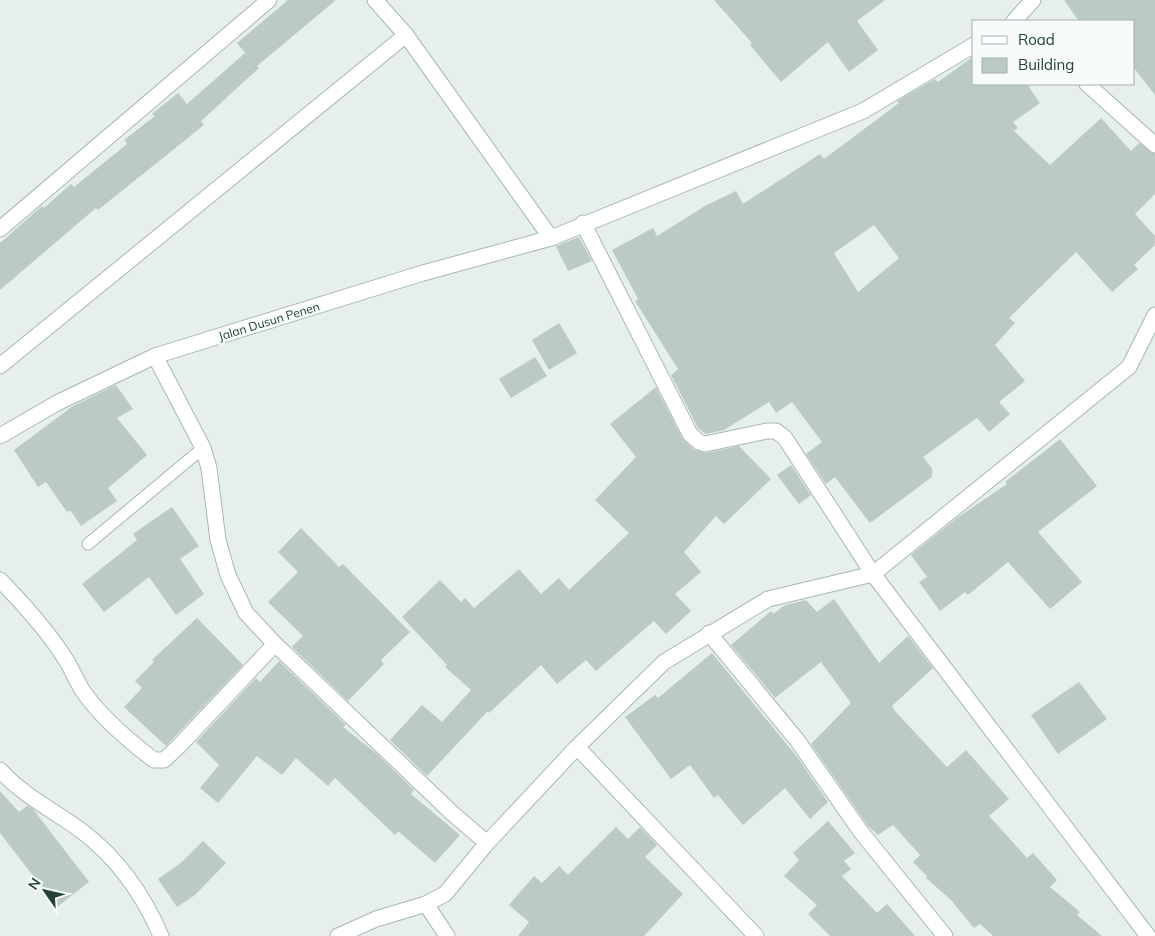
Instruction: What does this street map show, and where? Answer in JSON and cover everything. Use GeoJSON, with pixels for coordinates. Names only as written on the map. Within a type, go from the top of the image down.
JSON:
{"type":"FeatureCollection","features":[{"type":"Feature","properties":{"kind":"street"},"geometry":{"type":"LineString","coordinates":[[0,229],[269,0]]}},
{"type":"Feature","properties":{"kind":"street"},"geometry":{"type":"LineString","coordinates":[[375,0],[406,35],[551,238]]}},
{"type":"Feature","properties":{"kind":"street"},"geometry":{"type":"LineString","coordinates":[[1017,20],[1033,0]]}},
{"type":"Feature","properties":{"kind":"street"},"geometry":{"type":"LineString","coordinates":[[0,366],[406,35]]}},
{"type":"Feature","properties":{"kind":"street","name":"Jalan Dusun Penen"},"geometry":{"type":"LineString","coordinates":[[0,436],[57,403],[155,356],[423,273],[551,238],[583,223],[863,111],[972,46]]}},
{"type":"Feature","properties":{"kind":"street"},"geometry":{"type":"LineString","coordinates":[[1088,85],[1155,145]]}},
{"type":"Feature","properties":{"kind":"street"},"geometry":{"type":"LineString","coordinates":[[583,223],[690,434],[699,442],[705,444],[767,431],[776,431],[785,438],[873,574],[1148,936]]}},
{"type":"Feature","properties":{"kind":"street"},"geometry":{"type":"LineString","coordinates":[[340,935],[376,919],[426,904],[445,894],[487,843],[577,747],[664,662],[768,599],[873,574],[1129,367],[1155,314]]}},
{"type":"Feature","properties":{"kind":"street"},"geometry":{"type":"LineString","coordinates":[[155,356],[203,448],[208,468],[218,540],[228,575],[246,613],[275,644],[452,813],[487,843]]}},
{"type":"Feature","properties":{"kind":"street"},"geometry":{"type":"LineString","coordinates":[[0,580],[25,606],[51,638],[67,660],[83,692],[96,708],[154,760],[164,760],[179,746],[275,644]]}},
{"type":"Feature","properties":{"kind":"street"},"geometry":{"type":"LineString","coordinates":[[709,633],[796,740],[862,832],[945,936]]}},
{"type":"Feature","properties":{"kind":"street"},"geometry":{"type":"LineString","coordinates":[[577,747],[756,936]]}},
{"type":"Feature","properties":{"kind":"street"},"geometry":{"type":"LineString","coordinates":[[0,770],[13,785],[84,832],[124,869],[161,936]]}},
{"type":"Feature","properties":{"kind":"street"},"geometry":{"type":"LineString","coordinates":[[426,904],[447,936]]}},
{"type":"Feature","properties":{"kind":"lane"},"geometry":{"type":"LineString","coordinates":[[88,544],[203,448]]}},
{"type":"Feature","properties":{"kind":"building"},"geometry":{"type":"Polygon","coordinates":[[[288,0],[336,0],[257,66],[259,68],[201,121],[204,125],[98,210],[96,208],[0,290],[0,243],[42,206],[44,208],[71,184],[74,187],[127,144],[124,140],[155,116],[152,114],[178,93],[187,104],[245,53],[253,62],[237,43],[288,0]]]}},
{"type":"Feature","properties":{"kind":"building"},"geometry":{"type":"Polygon","coordinates":[[[714,0],[885,0],[857,21],[878,50],[849,72],[828,42],[781,82],[750,45],[752,43],[714,0]]]}},
{"type":"Feature","properties":{"kind":"building"},"geometry":{"type":"Polygon","coordinates":[[[1064,0],[1155,0],[1155,95],[1135,69],[1135,20],[1078,20],[1064,0]]]}},
{"type":"Feature","properties":{"kind":"building"},"geometry":{"type":"Polygon","coordinates":[[[972,57],[972,85],[1028,85],[1040,103],[1013,122],[1018,128],[1014,131],[1050,165],[1101,118],[1131,151],[1139,143],[1155,154],[1155,194],[1135,214],[1155,236],[1155,245],[1134,265],[1138,269],[1112,292],[1076,252],[1009,318],[1015,323],[995,345],[1025,381],[999,402],[1010,414],[989,432],[977,418],[923,457],[932,468],[932,477],[870,523],[835,477],[826,484],[806,454],[822,442],[792,402],[776,413],[769,402],[724,430],[706,434],[698,428],[671,375],[678,369],[635,301],[638,299],[612,250],[653,228],[657,236],[705,206],[736,191],[743,204],[820,154],[824,159],[899,103],[897,101],[935,79],[938,82],[972,57]],[[874,225],[834,253],[858,292],[899,258],[874,225]]]}},
{"type":"Feature","properties":{"kind":"building"},"geometry":{"type":"Polygon","coordinates":[[[579,237],[592,261],[568,271],[556,246],[579,237]]]}},
{"type":"Feature","properties":{"kind":"building"},"geometry":{"type":"Polygon","coordinates":[[[559,323],[577,353],[549,370],[532,340],[559,323]]]}},
{"type":"Feature","properties":{"kind":"building"},"geometry":{"type":"Polygon","coordinates":[[[535,357],[547,376],[511,398],[499,379],[535,357]]]}},
{"type":"Feature","properties":{"kind":"building"},"geometry":{"type":"Polygon","coordinates":[[[116,385],[133,409],[117,418],[147,455],[108,488],[117,501],[81,526],[70,510],[67,512],[46,482],[38,487],[14,450],[73,406],[116,385]]]}},
{"type":"Feature","properties":{"kind":"building"},"geometry":{"type":"Polygon","coordinates":[[[656,387],[682,438],[693,449],[706,453],[739,446],[771,479],[724,524],[716,516],[684,552],[701,572],[675,594],[691,611],[666,634],[654,621],[596,671],[586,660],[557,684],[541,665],[489,713],[488,711],[427,776],[390,740],[422,705],[442,722],[471,690],[445,667],[447,665],[402,617],[440,580],[461,602],[465,598],[474,608],[519,569],[541,594],[559,578],[569,590],[629,533],[595,500],[636,457],[610,424],[656,387]]]}},
{"type":"Feature","properties":{"kind":"building"},"geometry":{"type":"Polygon","coordinates":[[[1060,439],[1097,486],[1038,532],[1082,582],[1050,609],[1008,562],[968,595],[965,592],[940,611],[919,582],[927,577],[911,555],[957,518],[1007,484],[1005,482],[1060,439]]]}},
{"type":"Feature","properties":{"kind":"building"},"geometry":{"type":"Polygon","coordinates":[[[791,465],[811,495],[799,504],[777,475],[791,465]]]}},
{"type":"Feature","properties":{"kind":"building"},"geometry":{"type":"Polygon","coordinates":[[[172,507],[199,546],[180,559],[204,594],[176,615],[149,577],[104,612],[82,584],[137,540],[133,534],[172,507]]]}},
{"type":"Feature","properties":{"kind":"building"},"geometry":{"type":"Polygon","coordinates":[[[301,528],[339,567],[343,564],[410,632],[381,660],[384,664],[348,701],[292,647],[303,636],[268,602],[298,572],[278,552],[301,528]]]}},
{"type":"Feature","properties":{"kind":"building"},"geometry":{"type":"Polygon","coordinates":[[[834,599],[879,663],[908,636],[933,668],[892,706],[894,710],[947,767],[966,750],[1009,799],[989,816],[1027,858],[1033,853],[1057,880],[1050,887],[1080,912],[1077,915],[1102,936],[993,936],[980,924],[974,928],[951,900],[926,878],[927,876],[913,862],[920,855],[893,825],[878,835],[868,826],[811,744],[851,703],[821,662],[775,698],[731,645],[771,611],[773,614],[785,605],[806,600],[817,612],[834,599]]]}},
{"type":"Feature","properties":{"kind":"building"},"geometry":{"type":"Polygon","coordinates":[[[197,618],[243,665],[166,746],[124,707],[142,688],[135,681],[154,662],[152,660],[197,618]]]}},
{"type":"Feature","properties":{"kind":"building"},"geometry":{"type":"Polygon","coordinates":[[[712,653],[798,758],[828,802],[810,819],[785,788],[743,825],[718,795],[714,798],[690,765],[671,779],[625,717],[655,695],[658,698],[712,653]]]}},
{"type":"Feature","properties":{"kind":"building"},"geometry":{"type":"Polygon","coordinates":[[[279,661],[346,725],[343,727],[377,754],[414,790],[411,794],[460,835],[435,863],[398,831],[395,835],[335,778],[328,786],[296,758],[282,775],[257,756],[218,803],[200,788],[219,765],[196,742],[256,678],[260,682],[279,661]]]}},
{"type":"Feature","properties":{"kind":"building"},"geometry":{"type":"Polygon","coordinates":[[[1079,682],[1107,719],[1058,754],[1031,715],[1079,682]]]}},
{"type":"Feature","properties":{"kind":"building"},"geometry":{"type":"Polygon","coordinates":[[[0,791],[19,812],[27,806],[33,809],[89,882],[57,907],[0,833],[0,791]]]}},
{"type":"Feature","properties":{"kind":"building"},"geometry":{"type":"Polygon","coordinates":[[[828,821],[855,853],[844,861],[851,869],[842,876],[877,913],[887,904],[915,936],[830,936],[808,914],[817,905],[784,876],[799,860],[793,853],[828,821]]]}},
{"type":"Feature","properties":{"kind":"building"},"geometry":{"type":"Polygon","coordinates":[[[616,827],[628,839],[640,827],[657,845],[645,857],[683,894],[644,936],[518,936],[529,922],[509,905],[534,876],[542,883],[559,866],[568,875],[616,827]]]}},
{"type":"Feature","properties":{"kind":"building"},"geometry":{"type":"Polygon","coordinates":[[[203,841],[226,863],[195,895],[177,907],[158,879],[182,862],[203,841]]]}}]}
